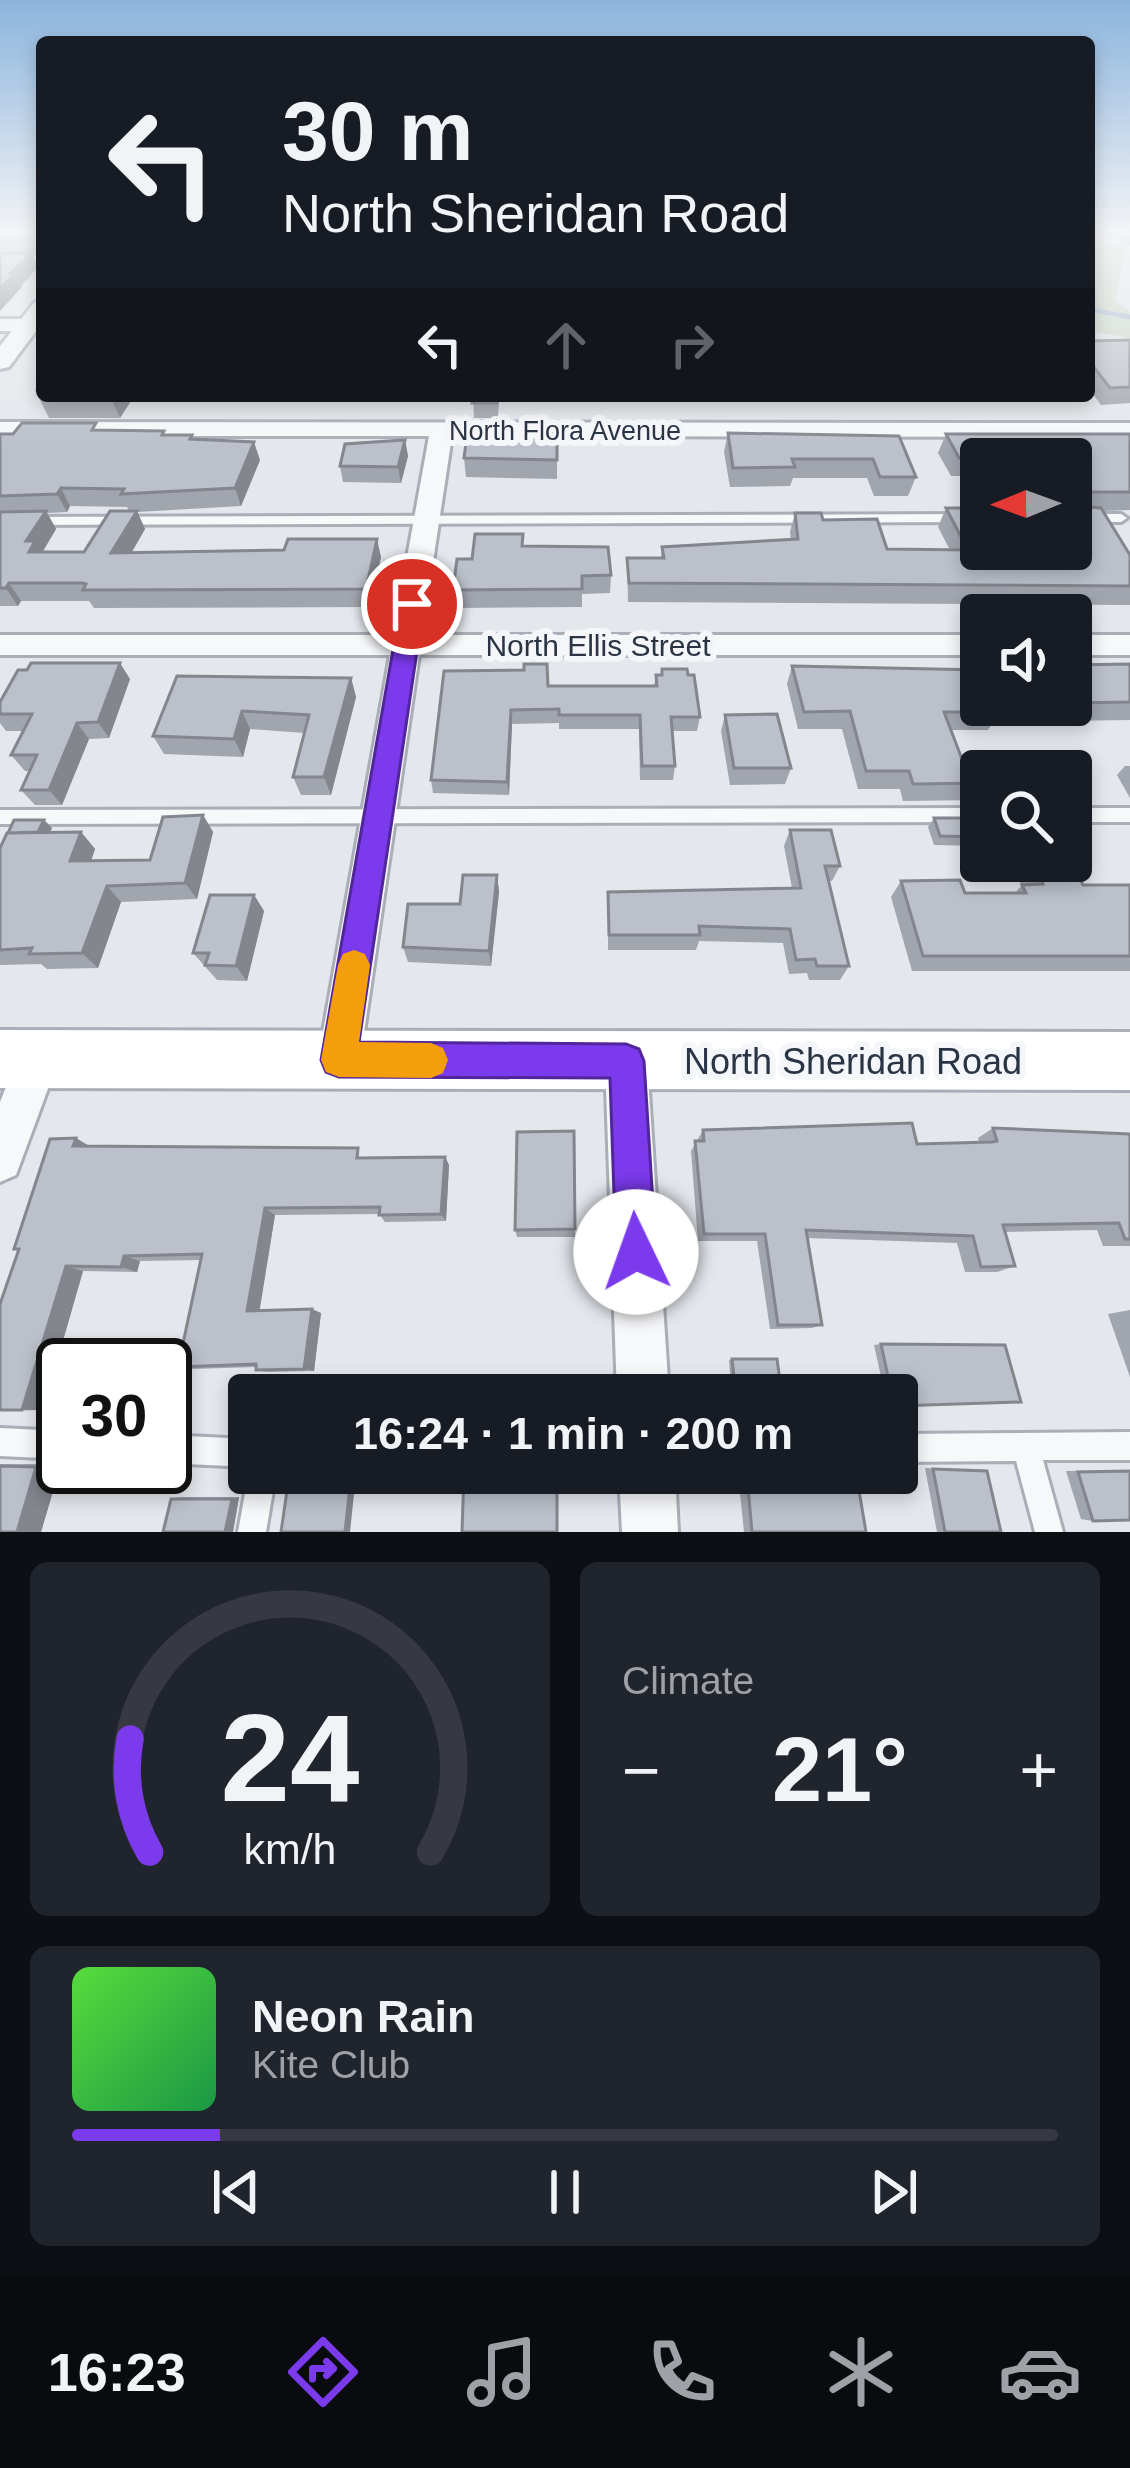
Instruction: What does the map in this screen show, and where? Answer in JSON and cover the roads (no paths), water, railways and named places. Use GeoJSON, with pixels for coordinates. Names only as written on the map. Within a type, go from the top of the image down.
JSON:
{"type":"FeatureCollection","features":[{"type":"Feature","properties":{"kind":"main road","name":"North Sheridan Road"},"geometry":{"type":"LineString","coordinates":[[19,1059],[1130,1061]]}},
{"type":"Feature","properties":{"kind":"street"},"geometry":{"type":"LineString","coordinates":[[0,325],[34,316]]}},
{"type":"Feature","properties":{"kind":"street"},"geometry":{"type":"LineString","coordinates":[[0,362],[34,316]]}},
{"type":"Feature","properties":{"kind":"street","name":"North Flora Avenue"},"geometry":{"type":"LineString","coordinates":[[0,429],[1130,430]]}},
{"type":"Feature","properties":{"kind":"street"},"geometry":{"type":"LineString","coordinates":[[339,1060],[441,431]]}},
{"type":"Feature","properties":{"kind":"street","name":"North Ellis Street"},"geometry":{"type":"LineString","coordinates":[[0,645],[960,645]]}},
{"type":"Feature","properties":{"kind":"street"},"geometry":{"type":"LineString","coordinates":[[1092,645],[1130,645]]}},
{"type":"Feature","properties":{"kind":"street"},"geometry":{"type":"LineString","coordinates":[[0,1159],[19,1059]]}},
{"type":"Feature","properties":{"kind":"street"},"geometry":{"type":"LineString","coordinates":[[626,1061],[642,1374]]}},
{"type":"Feature","properties":{"kind":"street"},"geometry":{"type":"LineString","coordinates":[[648,1494],[650,1532]]}},
{"type":"Feature","properties":{"kind":"lane"},"geometry":{"type":"LineString","coordinates":[[0,521],[960,518]]}},
{"type":"Feature","properties":{"kind":"lane"},"geometry":{"type":"LineString","coordinates":[[1092,518],[1120,518]]}},
{"type":"Feature","properties":{"kind":"lane"},"geometry":{"type":"LineString","coordinates":[[0,817],[960,815]]}},
{"type":"Feature","properties":{"kind":"lane"},"geometry":{"type":"LineString","coordinates":[[1092,815],[1130,815]]}},
{"type":"Feature","properties":{"kind":"lane"},"geometry":{"type":"LineString","coordinates":[[0,1442],[36,1444]]}},
{"type":"Feature","properties":{"kind":"lane"},"geometry":{"type":"LineString","coordinates":[[918,1448],[1130,1446]]}},
{"type":"Feature","properties":{"kind":"lane"},"geometry":{"type":"LineString","coordinates":[[1026,1449],[1048,1532]]}},
{"type":"Feature","properties":{"kind":"lane"},"geometry":{"type":"LineString","coordinates":[[192,1450],[228,1452]]}},
{"type":"Feature","properties":{"kind":"lane"},"geometry":{"type":"LineString","coordinates":[[252,1532],[258,1494]]}},
{"type":"Feature","properties":{"kind":"waterway"},"geometry":{"type":"LineString","coordinates":[[1095,310],[1130,317]]}}]}
